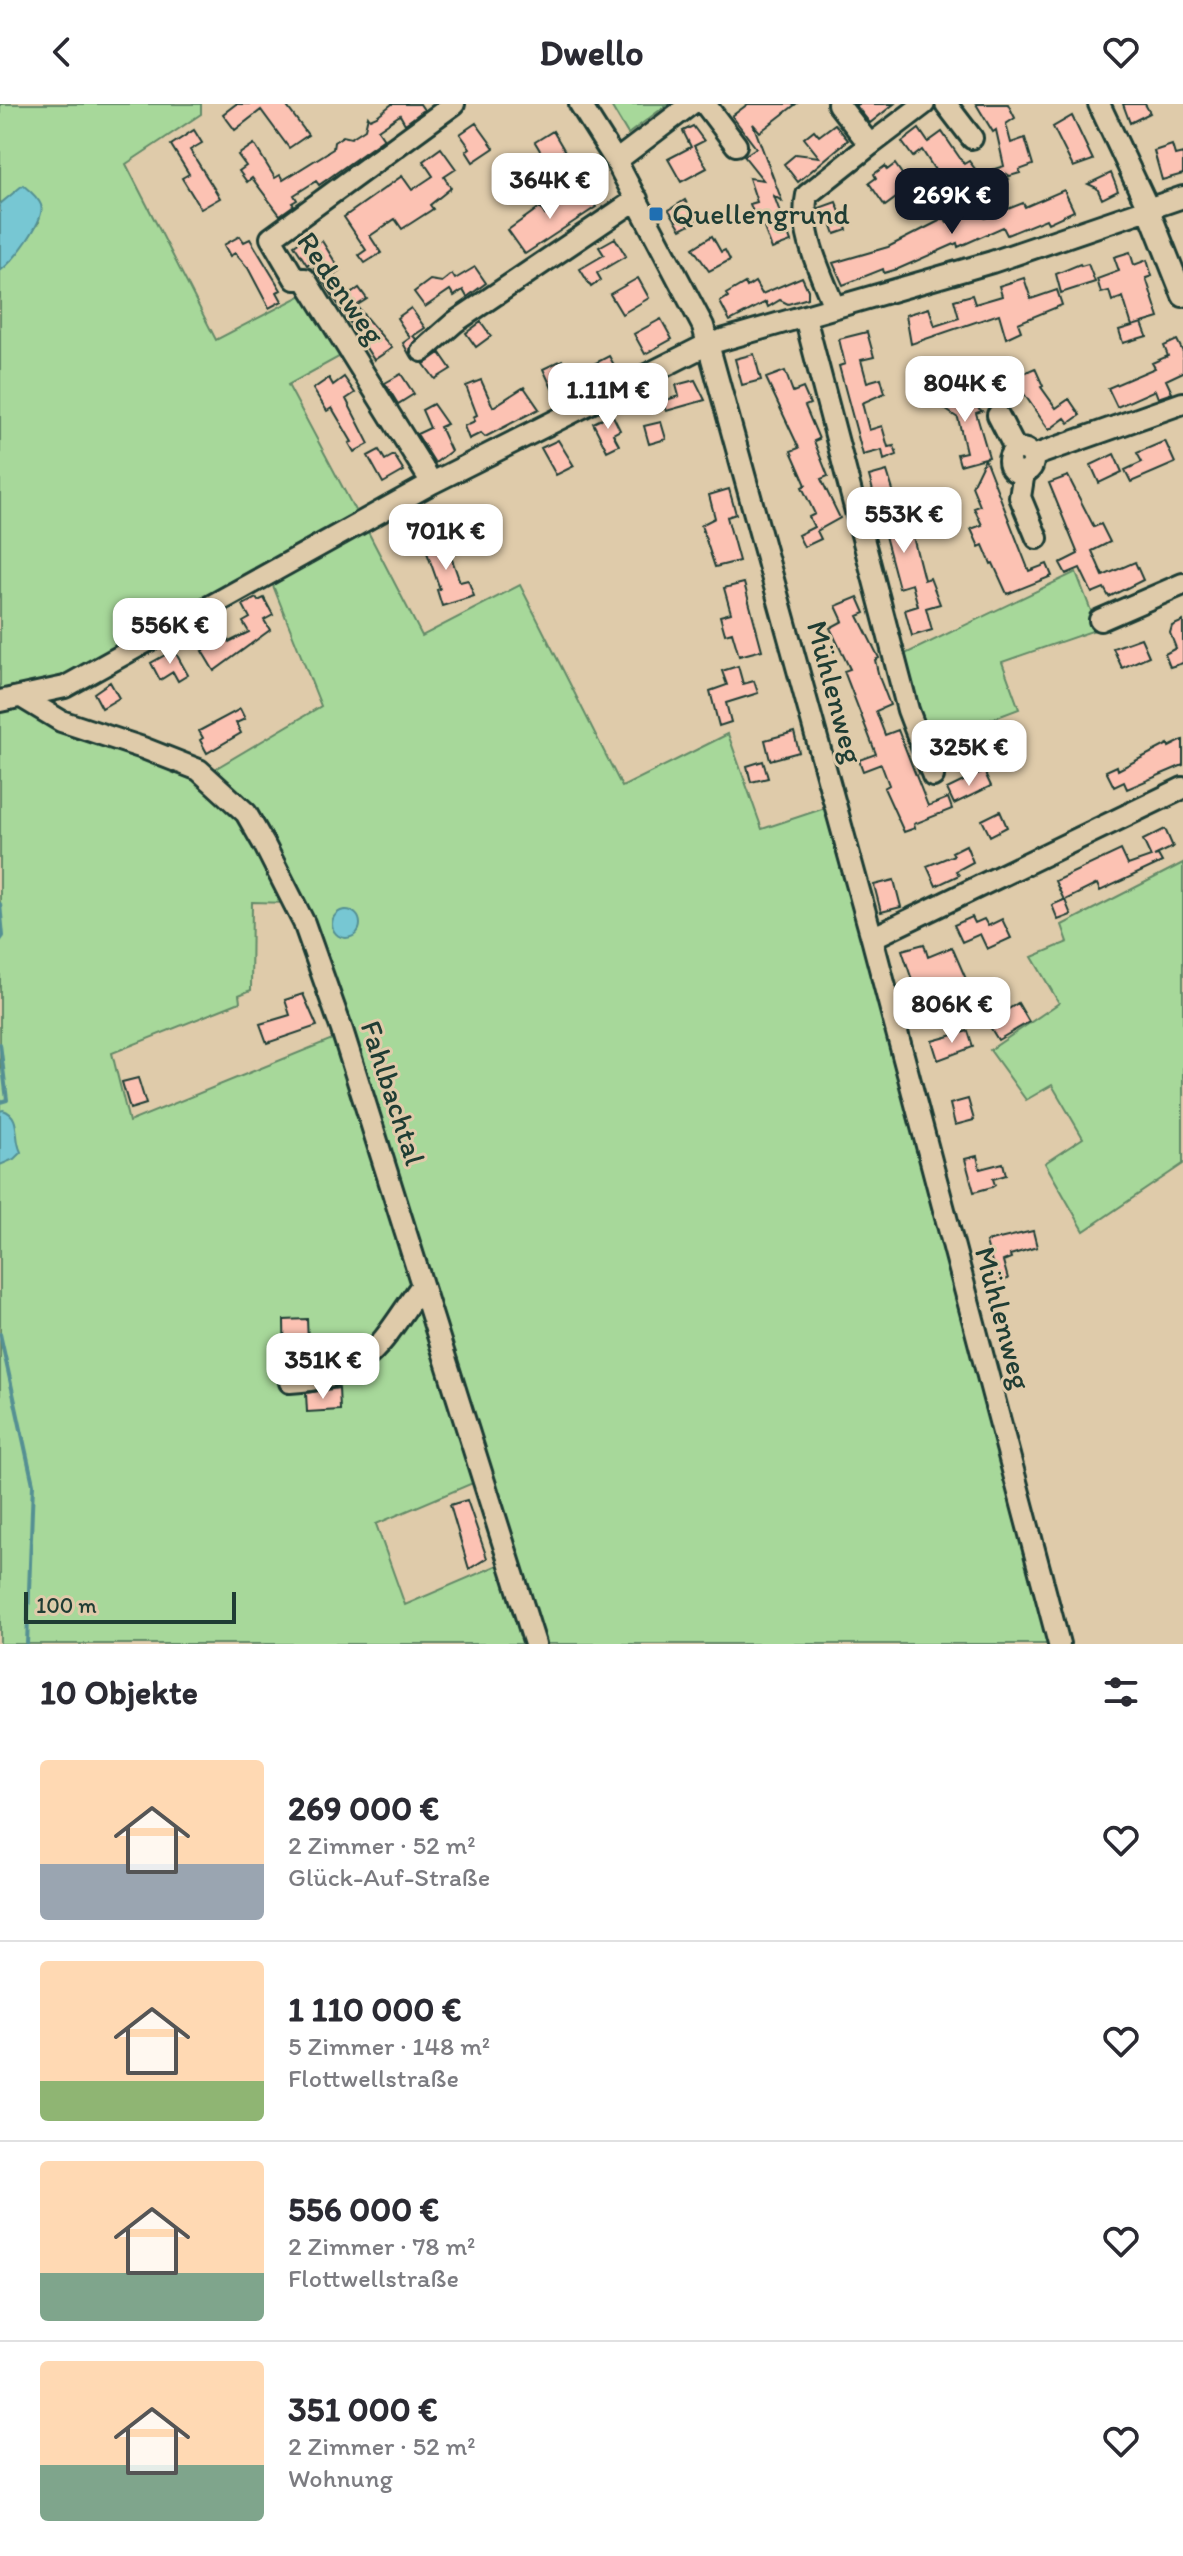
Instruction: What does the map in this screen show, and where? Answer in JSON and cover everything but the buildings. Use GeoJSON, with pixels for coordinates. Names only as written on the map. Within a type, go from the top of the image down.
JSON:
{"type":"FeatureCollection","features":[{"type":"Feature","properties":{"kind":"street","name":"Redenweg"},"geometry":{"type":"LineString","coordinates":[[432,483],[305,279],[295,279],[271,238],[454,104]]}},
{"type":"Feature","properties":{"kind":"street","name":"Mühlenweg"},"geometry":{"type":"LineString","coordinates":[[580,104],[616,161],[693,302],[708,344],[872,938],[1059,1644]]}},
{"type":"Feature","properties":{"kind":"street"},"geometry":{"type":"LineString","coordinates":[[616,161],[691,104]]}},
{"type":"Feature","properties":{"kind":"street"},"geometry":{"type":"LineString","coordinates":[[705,104],[736,145]]}},
{"type":"Feature","properties":{"kind":"street"},"geometry":{"type":"LineString","coordinates":[[838,104],[870,145]]}},
{"type":"Feature","properties":{"kind":"street"},"geometry":{"type":"LineString","coordinates":[[834,307],[810,244],[804,208],[807,195],[924,104]]}},
{"type":"Feature","properties":{"kind":"street"},"geometry":{"type":"LineString","coordinates":[[946,104],[972,138]]}},
{"type":"Feature","properties":{"kind":"street"},"geometry":{"type":"LineString","coordinates":[[1099,104],[1148,208],[1183,296]]}},
{"type":"Feature","properties":{"kind":"street"},"geometry":{"type":"LineString","coordinates":[[0,701],[65,687],[432,483],[708,344],[992,262],[1183,197]]}},
{"type":"Feature","properties":{"kind":"street"},"geometry":{"type":"LineString","coordinates":[[422,351],[455,322],[637,199]]}},
{"type":"Feature","properties":{"kind":"street"},"geometry":{"type":"LineString","coordinates":[[805,317],[908,710],[933,776]]}},
{"type":"Feature","properties":{"kind":"street"},"geometry":{"type":"LineString","coordinates":[[1024,459],[1183,403]]}},
{"type":"Feature","properties":{"kind":"street"},"geometry":{"type":"LineString","coordinates":[[998,415],[1024,459],[1020,497],[1037,538]]}},
{"type":"Feature","properties":{"kind":"street"},"geometry":{"type":"LineString","coordinates":[[1100,620],[1183,584]]}},
{"type":"Feature","properties":{"kind":"street","name":"Fahlbachtal"},"geometry":{"type":"LineString","coordinates":[[23,698],[61,721],[199,770],[246,813],[304,923],[535,1644]]}},
{"type":"Feature","properties":{"kind":"street"},"geometry":{"type":"LineString","coordinates":[[872,938],[1183,788]]}},
{"type":"Feature","properties":{"kind":"street"},"geometry":{"type":"LineString","coordinates":[[290,1382],[313,1381],[359,1365],[372,1353],[422,1285]]}},
{"type":"Feature","properties":{"kind":"green space"},"geometry":{"type":"Polygon","coordinates":[[[0,104],[201,104],[201,114],[126,164],[216,340],[308,292],[348,352],[288,385],[358,516],[78,674],[0,694],[0,271],[39,222],[19,190],[0,204],[0,104]]]}},
{"type":"Feature","properties":{"kind":"green space"},"geometry":{"type":"Polygon","coordinates":[[[610,104],[668,104],[628,134],[610,104]]]}},
{"type":"Feature","properties":{"kind":"green space"},"geometry":{"type":"Polygon","coordinates":[[[365,526],[422,636],[520,585],[622,787],[728,734],[762,829],[831,806],[1053,1644],[544,1644],[307,921],[208,773],[321,706],[270,578],[365,526]]]}},
{"type":"Feature","properties":{"kind":"green space"},"geometry":{"type":"Polygon","coordinates":[[[1076,572],[1098,629],[1002,662],[1019,709],[929,743],[905,654],[1076,572]]]}},
{"type":"Feature","properties":{"kind":"green space"},"geometry":{"type":"Polygon","coordinates":[[[21,702],[196,774],[240,812],[289,903],[252,902],[251,990],[239,995],[240,1002],[112,1053],[129,1122],[337,1037],[460,1425],[473,1483],[376,1524],[405,1605],[500,1564],[526,1644],[0,1644],[0,704],[21,702]]]}},
{"type":"Feature","properties":{"kind":"green space"},"geometry":{"type":"Polygon","coordinates":[[[1183,863],[1183,1164],[1084,1231],[1045,1163],[1083,1138],[1052,1085],[1026,1100],[990,1050],[1059,1003],[1032,957],[1068,942],[1062,925],[1183,863]]]}},
{"type":"Feature","properties":{"kind":"water"},"geometry":{"type":"Polygon","coordinates":[[[23,185],[41,205],[39,220],[13,259],[0,271],[0,204],[23,185]]]}},
{"type":"Feature","properties":{"kind":"water"},"geometry":{"type":"Polygon","coordinates":[[[346,910],[356,914],[360,924],[356,934],[346,938],[336,934],[332,924],[336,914],[346,910]]]}},
{"type":"Feature","properties":{"kind":"water"},"geometry":{"type":"Polygon","coordinates":[[[0,1111],[13,1117],[21,1152],[0,1165],[0,1111]]]}},
{"type":"Feature","properties":{"kind":"waterway"},"geometry":{"type":"LineString","coordinates":[[0,904],[3,936],[0,940]]}},
{"type":"Feature","properties":{"kind":"waterway"},"geometry":{"type":"LineString","coordinates":[[0,1044],[7,1100],[0,1102]]}},
{"type":"Feature","properties":{"kind":"waterway"},"geometry":{"type":"LineString","coordinates":[[0,1334],[33,1484],[27,1644]]}},
{"type":"Feature","properties":{"kind":"place","name":"Quellengrund"},"geometry":{"type":"Point","coordinates":[656,214]}}]}
